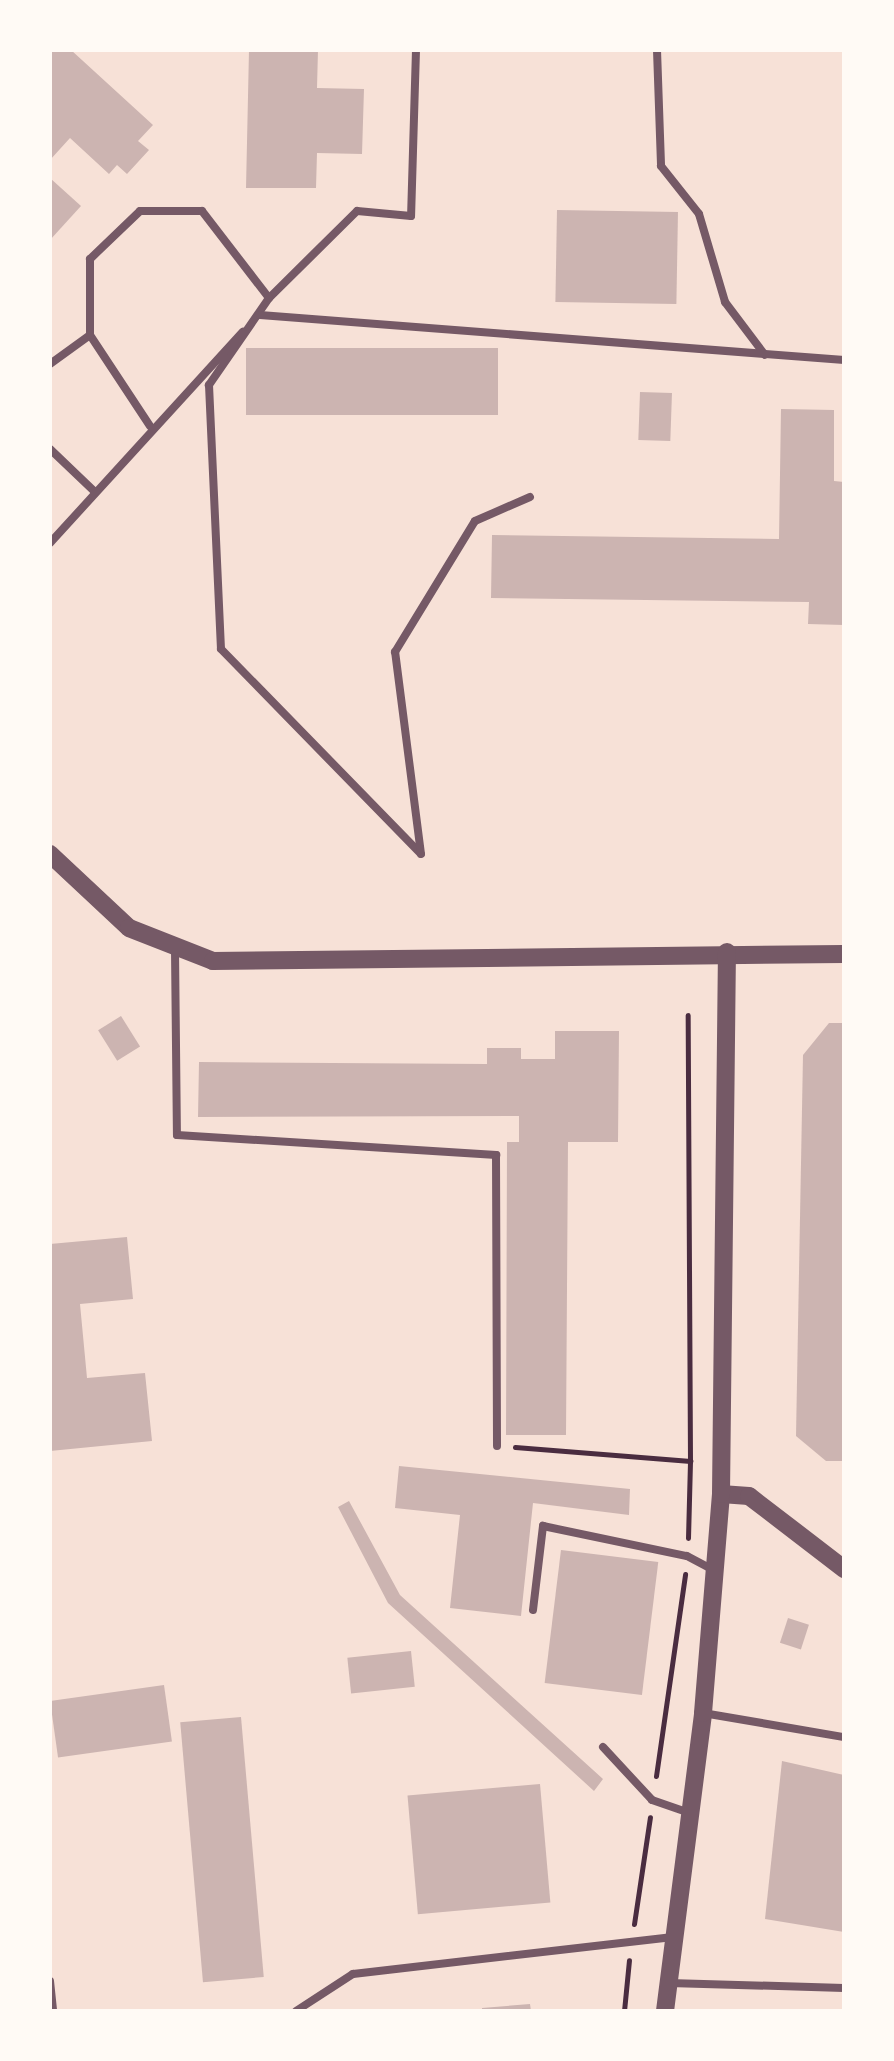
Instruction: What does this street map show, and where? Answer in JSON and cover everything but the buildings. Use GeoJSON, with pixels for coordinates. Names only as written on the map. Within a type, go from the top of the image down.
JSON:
{"type":"FeatureCollection","features":[{"type":"Feature","properties":{"kind":"street"},"geometry":{"type":"LineString","coordinates":[[50,854],[130,928],[175,950],[213,961],[727,952],[844,954]]}},
{"type":"Feature","properties":{"kind":"street"},"geometry":{"type":"LineString","coordinates":[[665,2011],[703,1713],[721,1494],[727,952]]}},
{"type":"Feature","properties":{"kind":"street"},"geometry":{"type":"LineString","coordinates":[[721,1494],[750,1496],[844,1569]]}},
{"type":"Feature","properties":{"kind":"lane"},"geometry":{"type":"LineString","coordinates":[[416,50],[411,216],[356,212],[270,298],[210,385],[221,649],[421,854],[394,652],[475,521],[530,497]]}},
{"type":"Feature","properties":{"kind":"lane"},"geometry":{"type":"LineString","coordinates":[[656,50],[661,166],[699,214],[725,302],[766,356]]}},
{"type":"Feature","properties":{"kind":"lane"},"geometry":{"type":"LineString","coordinates":[[150,426],[90,335],[90,259],[140,212],[202,212],[270,298]]}},
{"type":"Feature","properties":{"kind":"lane"},"geometry":{"type":"LineString","coordinates":[[260,314],[844,360]]}},
{"type":"Feature","properties":{"kind":"lane"},"geometry":{"type":"LineString","coordinates":[[50,543],[150,426],[260,314]]}},
{"type":"Feature","properties":{"kind":"lane"},"geometry":{"type":"LineString","coordinates":[[50,364],[90,335]]}},
{"type":"Feature","properties":{"kind":"lane"},"geometry":{"type":"LineString","coordinates":[[50,449],[94,492]]}},
{"type":"Feature","properties":{"kind":"lane"},"geometry":{"type":"LineString","coordinates":[[175,950],[177,1135],[496,1155],[497,1446]]}},
{"type":"Feature","properties":{"kind":"lane"},"geometry":{"type":"LineString","coordinates":[[533,1610],[543,1526],[687,1556],[714,1571]]}},
{"type":"Feature","properties":{"kind":"lane"},"geometry":{"type":"LineString","coordinates":[[703,1713],[844,1737]]}},
{"type":"Feature","properties":{"kind":"lane"},"geometry":{"type":"LineString","coordinates":[[603,1748],[652,1800],[689,1813]]}},
{"type":"Feature","properties":{"kind":"lane"},"geometry":{"type":"LineString","coordinates":[[296,2011],[353,1974],[631,1945],[676,1936]]}},
{"type":"Feature","properties":{"kind":"lane"},"geometry":{"type":"LineString","coordinates":[[50,1981],[54,2011]]}},
{"type":"Feature","properties":{"kind":"lane"},"geometry":{"type":"LineString","coordinates":[[668,1983],[844,1988]]}},
{"type":"Feature","properties":{"kind":"path"},"geometry":{"type":"LineString","coordinates":[[624,2011],[687,1556],[688,1016]]}},
{"type":"Feature","properties":{"kind":"path"},"geometry":{"type":"LineString","coordinates":[[497,1446],[690,1461]]}}]}
